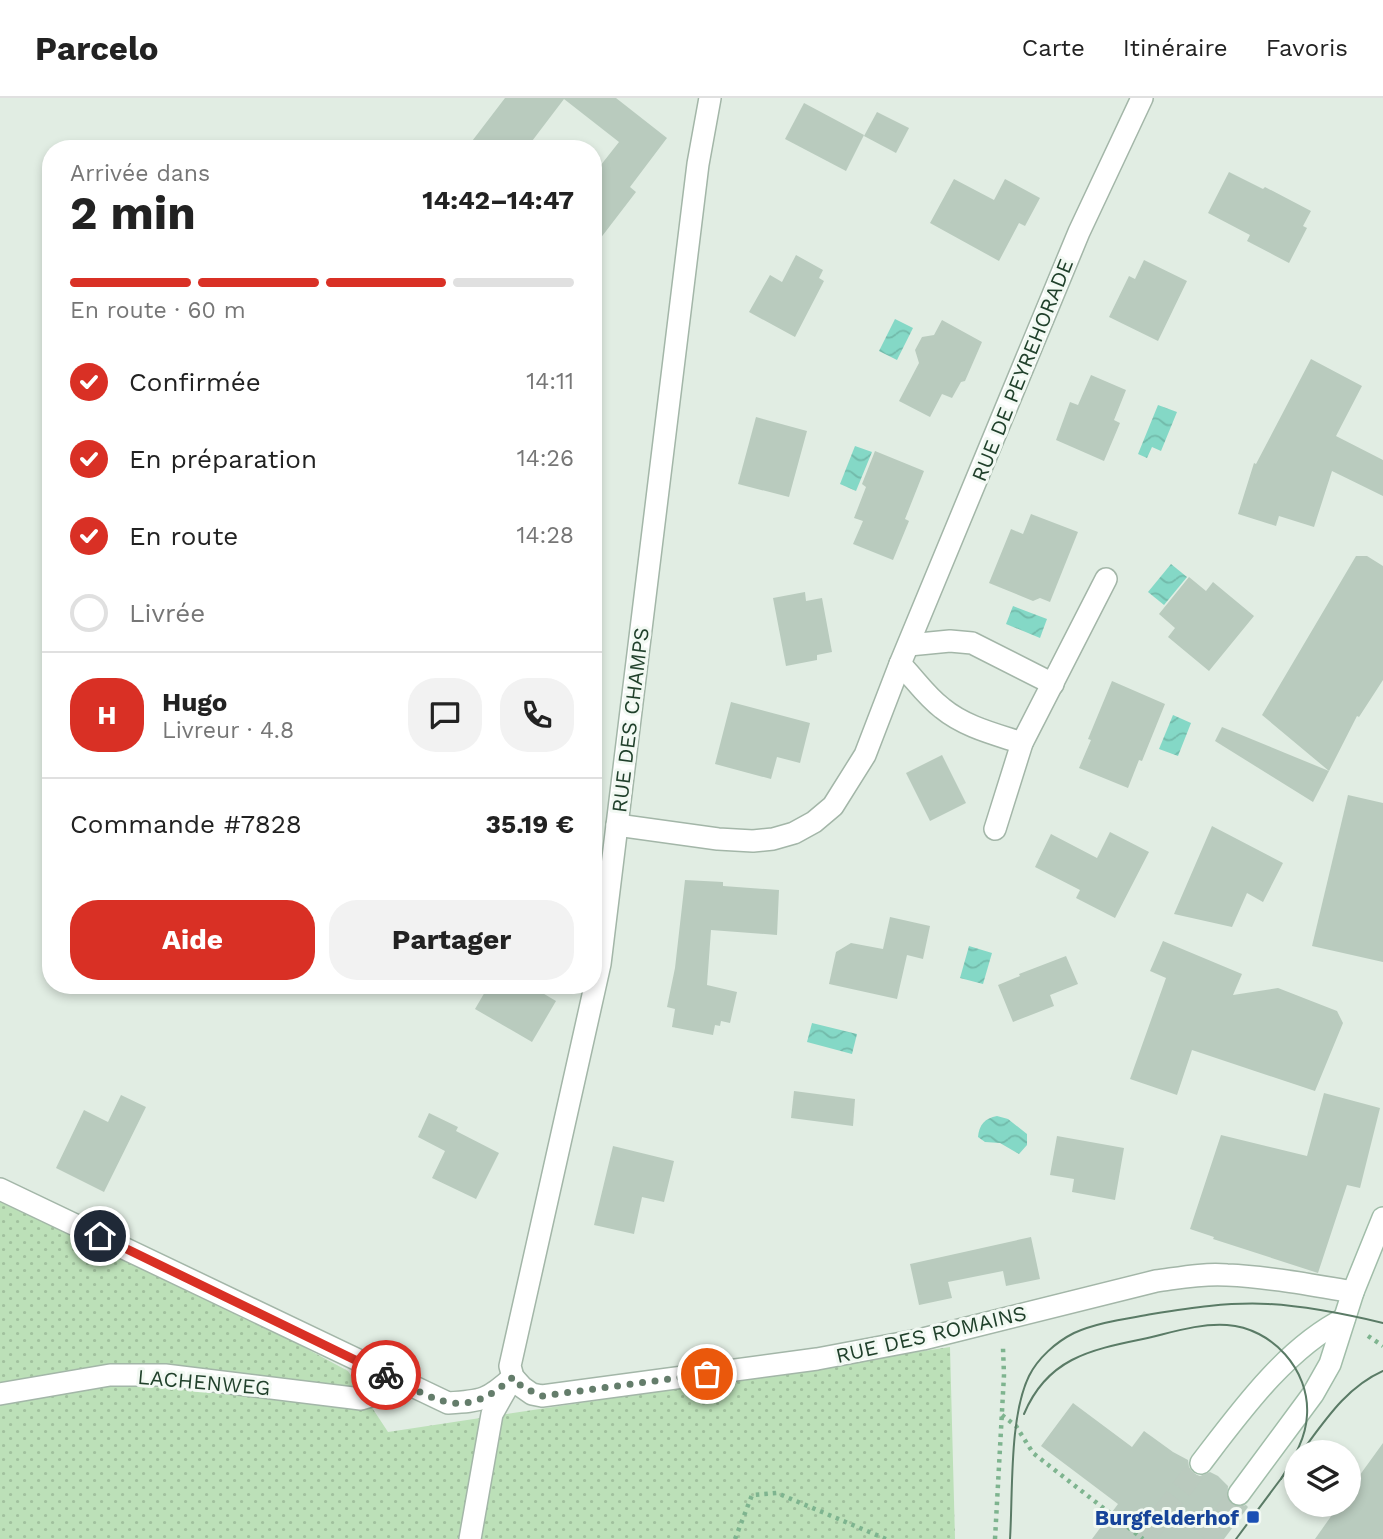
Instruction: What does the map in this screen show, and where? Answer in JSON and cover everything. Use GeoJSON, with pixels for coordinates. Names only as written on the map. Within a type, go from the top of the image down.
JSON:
{"type":"FeatureCollection","features":[{"type":"Feature","properties":{"kind":"street","name":"RUE DES CHAMPS"},"geometry":{"type":"LineString","coordinates":[[602,948],[698,164],[710,98]]}},
{"type":"Feature","properties":{"kind":"street","name":"RUE DE PEYREHORADE"},"geometry":{"type":"LineString","coordinates":[[617,825],[753,841],[794,833],[814,822],[833,806],[865,755],[904,654],[1079,232],[1142,98]]}},
{"type":"Feature","properties":{"kind":"street"},"geometry":{"type":"LineString","coordinates":[[995,829],[1022,743],[1106,579]]}},
{"type":"Feature","properties":{"kind":"street"},"geometry":{"type":"LineString","coordinates":[[1022,743],[972,726],[940,707],[904,654],[950,641],[972,643],[1053,684]]}},
{"type":"Feature","properties":{"kind":"street","name":"RUE DES CHAMPS"},"geometry":{"type":"LineString","coordinates":[[513,1377],[510,1366],[517,1332],[593,994]]}},
{"type":"Feature","properties":{"kind":"street"},"geometry":{"type":"LineString","coordinates":[[0,1189],[448,1403],[478,1402],[495,1394],[513,1377]]}},
{"type":"Feature","properties":{"kind":"street"},"geometry":{"type":"LineString","coordinates":[[1239,1494],[1313,1394],[1330,1364],[1353,1292],[1383,1218]]}},
{"type":"Feature","properties":{"kind":"street","name":"RUE DES ROMAINS"},"geometry":{"type":"LineString","coordinates":[[513,1377],[522,1387],[542,1396],[817,1359],[923,1339],[1156,1281],[1195,1276],[1225,1274],[1353,1292]]}},
{"type":"Feature","properties":{"kind":"street"},"geometry":{"type":"LineString","coordinates":[[1201,1463],[1235,1419],[1289,1359],[1324,1329],[1344,1319]]}},
{"type":"Feature","properties":{"kind":"street","name":"LACHENWEG"},"geometry":{"type":"LineString","coordinates":[[0,1394],[83,1379],[135,1375],[165,1375],[362,1399],[407,1385]]}},
{"type":"Feature","properties":{"kind":"street"},"geometry":{"type":"LineString","coordinates":[[470,1539],[492,1414],[513,1377]]}},
{"type":"Feature","properties":{"kind":"path"},"geometry":{"type":"LineString","coordinates":[[995,1539],[1004,1375],[1001,1319]]}},
{"type":"Feature","properties":{"kind":"path"},"geometry":{"type":"LineString","coordinates":[[1001,1415],[1016,1426],[1033,1453],[1143,1539]]}},
{"type":"Feature","properties":{"kind":"path"},"geometry":{"type":"LineString","coordinates":[[735,1539],[752,1495],[777,1493],[886,1539]]}},
{"type":"Feature","properties":{"kind":"green space"},"geometry":{"type":"Polygon","coordinates":[[[0,1183],[348,1371],[388,1432],[950,1347],[955,1539],[0,1539],[0,1183]]]}},
{"type":"Feature","properties":{"kind":"water"},"geometry":{"type":"Polygon","coordinates":[[[895,319],[913,328],[897,360],[879,351],[895,319]]]}},
{"type":"Feature","properties":{"kind":"water"},"geometry":{"type":"Polygon","coordinates":[[[1158,405],[1177,412],[1161,451],[1152,447],[1147,458],[1138,454],[1158,405]]]}},
{"type":"Feature","properties":{"kind":"water"},"geometry":{"type":"Polygon","coordinates":[[[855,446],[872,452],[856,491],[840,484],[855,446]]]}},
{"type":"Feature","properties":{"kind":"water"},"geometry":{"type":"Polygon","coordinates":[[[1171,564],[1187,577],[1164,605],[1148,592],[1171,564]]]}},
{"type":"Feature","properties":{"kind":"water"},"geometry":{"type":"Polygon","coordinates":[[[1013,606],[1047,619],[1040,638],[1006,624],[1013,606]]]}},
{"type":"Feature","properties":{"kind":"water"},"geometry":{"type":"Polygon","coordinates":[[[1173,715],[1191,723],[1178,756],[1159,749],[1173,715]]]}},
{"type":"Feature","properties":{"kind":"water"},"geometry":{"type":"Polygon","coordinates":[[[969,946],[992,953],[983,984],[960,978],[969,946]]]}},
{"type":"Feature","properties":{"kind":"water"},"geometry":{"type":"Polygon","coordinates":[[[812,1023],[857,1034],[852,1054],[807,1042],[812,1023]]]}},
{"type":"Feature","properties":{"kind":"water"},"geometry":{"type":"Polygon","coordinates":[[[997,1116],[1008,1119],[1027,1134],[1027,1145],[1019,1154],[1000,1143],[985,1142],[978,1137],[983,1123],[997,1116]]]}},
{"type":"Feature","properties":{"kind":"building"},"geometry":{"type":"Polygon","coordinates":[[[505,98],[616,98],[667,138],[630,187],[636,192],[602,236],[602,164],[619,142],[564,99],[533,140],[473,140],[505,98]]]}},
{"type":"Feature","properties":{"kind":"building"},"geometry":{"type":"Polygon","coordinates":[[[804,103],[864,135],[846,171],[785,139],[804,103]]]}},
{"type":"Feature","properties":{"kind":"building"},"geometry":{"type":"Polygon","coordinates":[[[877,112],[909,128],[896,153],[864,136],[877,112]]]}},
{"type":"Feature","properties":{"kind":"building"},"geometry":{"type":"Polygon","coordinates":[[[1229,172],[1311,211],[1303,226],[1307,228],[1289,263],[1247,241],[1250,235],[1208,213],[1229,172]]]}},
{"type":"Feature","properties":{"kind":"building"},"geometry":{"type":"Polygon","coordinates":[[[954,179],[994,200],[1005,179],[1040,198],[1025,226],[1019,223],[999,261],[930,223],[954,179]]]}},
{"type":"Feature","properties":{"kind":"building"},"geometry":{"type":"Polygon","coordinates":[[[796,255],[823,270],[819,278],[824,281],[795,337],[749,312],[770,275],[782,282],[796,255]]]}},
{"type":"Feature","properties":{"kind":"building"},"geometry":{"type":"Polygon","coordinates":[[[1144,260],[1187,281],[1158,341],[1109,317],[1129,276],[1135,279],[1144,260]]]}},
{"type":"Feature","properties":{"kind":"building"},"geometry":{"type":"Polygon","coordinates":[[[942,320],[982,342],[965,381],[961,382],[952,398],[942,394],[930,417],[899,401],[919,363],[915,350],[922,337],[934,335],[942,320]]]}},
{"type":"Feature","properties":{"kind":"building"},"geometry":{"type":"Polygon","coordinates":[[[1311,359],[1362,386],[1336,436],[1383,460],[1383,496],[1332,471],[1314,527],[1279,516],[1276,526],[1238,514],[1254,463],[1256,464],[1311,359]]]}},
{"type":"Feature","properties":{"kind":"building"},"geometry":{"type":"Polygon","coordinates":[[[1091,375],[1126,390],[1114,420],[1120,423],[1104,461],[1056,440],[1070,402],[1078,405],[1091,375]]]}},
{"type":"Feature","properties":{"kind":"building"},"geometry":{"type":"Polygon","coordinates":[[[756,417],[807,431],[789,497],[738,484],[756,417]]]}},
{"type":"Feature","properties":{"kind":"building"},"geometry":{"type":"Polygon","coordinates":[[[875,451],[924,471],[905,519],[909,521],[893,560],[853,544],[863,521],[854,518],[866,487],[862,484],[875,451]]]}},
{"type":"Feature","properties":{"kind":"building"},"geometry":{"type":"Polygon","coordinates":[[[1031,514],[1078,532],[1050,602],[1040,598],[1033,601],[989,583],[1011,529],[1023,534],[1031,514]]]}},
{"type":"Feature","properties":{"kind":"building"},"geometry":{"type":"Polygon","coordinates":[[[1356,556],[1367,556],[1383,566],[1383,680],[1359,717],[1357,716],[1329,771],[1262,715],[1356,556]]]}},
{"type":"Feature","properties":{"kind":"building"},"geometry":{"type":"Polygon","coordinates":[[[1189,577],[1206,591],[1213,582],[1254,616],[1209,671],[1168,637],[1175,628],[1159,614],[1189,577]]]}},
{"type":"Feature","properties":{"kind":"building"},"geometry":{"type":"Polygon","coordinates":[[[805,592],[806,601],[822,598],[832,652],[817,655],[817,660],[786,666],[773,598],[805,592]]]}},
{"type":"Feature","properties":{"kind":"building"},"geometry":{"type":"Polygon","coordinates":[[[1112,681],[1165,704],[1128,788],[1079,768],[1112,681]]]}},
{"type":"Feature","properties":{"kind":"building"},"geometry":{"type":"Polygon","coordinates":[[[731,702],[810,723],[800,763],[777,757],[771,779],[715,764],[731,702]]]}},
{"type":"Feature","properties":{"kind":"building"},"geometry":{"type":"Polygon","coordinates":[[[1222,727],[1329,771],[1313,802],[1215,741],[1222,727]]]}},
{"type":"Feature","properties":{"kind":"building"},"geometry":{"type":"Polygon","coordinates":[[[942,755],[966,803],[930,821],[906,773],[942,755]]]}},
{"type":"Feature","properties":{"kind":"building"},"geometry":{"type":"Polygon","coordinates":[[[1348,795],[1383,803],[1383,962],[1312,946],[1348,795]]]}},
{"type":"Feature","properties":{"kind":"building"},"geometry":{"type":"Polygon","coordinates":[[[1212,826],[1283,863],[1263,902],[1247,893],[1232,927],[1174,914],[1212,826]]]}},
{"type":"Feature","properties":{"kind":"building"},"geometry":{"type":"Polygon","coordinates":[[[1110,832],[1149,852],[1115,918],[1076,898],[1080,890],[1035,867],[1051,834],[1097,858],[1110,832]]]}},
{"type":"Feature","properties":{"kind":"building"},"geometry":{"type":"Polygon","coordinates":[[[685,880],[779,890],[777,935],[711,930],[707,985],[737,992],[730,1023],[721,1021],[720,1026],[715,1025],[713,1035],[672,1027],[675,1009],[667,1007],[675,968],[685,880]]]}},
{"type":"Feature","properties":{"kind":"building"},"geometry":{"type":"Polygon","coordinates":[[[890,917],[930,926],[923,959],[907,955],[897,999],[829,984],[836,952],[851,943],[883,949],[890,917]]]}},
{"type":"Feature","properties":{"kind":"building"},"geometry":{"type":"Polygon","coordinates":[[[1163,941],[1242,974],[1233,995],[1278,988],[1337,1011],[1343,1023],[1315,1091],[1192,1050],[1177,1095],[1130,1079],[1166,978],[1150,971],[1163,941]]]}},
{"type":"Feature","properties":{"kind":"building"},"geometry":{"type":"Polygon","coordinates":[[[1066,956],[1078,984],[1050,995],[1054,1006],[1013,1022],[998,985],[1066,956]]]}},
{"type":"Feature","properties":{"kind":"building"},"geometry":{"type":"Polygon","coordinates":[[[484,994],[544,994],[556,1001],[532,1042],[475,1009],[484,994]]]}},
{"type":"Feature","properties":{"kind":"building"},"geometry":{"type":"Polygon","coordinates":[[[794,1091],[855,1099],[853,1126],[791,1118],[794,1091]]]}},
{"type":"Feature","properties":{"kind":"building"},"geometry":{"type":"Polygon","coordinates":[[[1324,1093],[1380,1108],[1360,1188],[1347,1185],[1318,1273],[1190,1229],[1221,1135],[1307,1156],[1324,1093]]]}},
{"type":"Feature","properties":{"kind":"building"},"geometry":{"type":"Polygon","coordinates":[[[121,1095],[146,1107],[104,1192],[56,1168],[84,1110],[108,1122],[121,1095]]]}},
{"type":"Feature","properties":{"kind":"building"},"geometry":{"type":"Polygon","coordinates":[[[429,1113],[458,1127],[456,1131],[499,1153],[476,1199],[432,1178],[445,1151],[418,1137],[429,1113]]]}},
{"type":"Feature","properties":{"kind":"building"},"geometry":{"type":"Polygon","coordinates":[[[1057,1136],[1124,1148],[1115,1200],[1072,1192],[1074,1179],[1050,1175],[1057,1136]]]}},
{"type":"Feature","properties":{"kind":"building"},"geometry":{"type":"Polygon","coordinates":[[[613,1146],[674,1161],[664,1202],[642,1197],[634,1234],[594,1225],[613,1146]]]}},
{"type":"Feature","properties":{"kind":"building"},"geometry":{"type":"Polygon","coordinates":[[[1031,1237],[1040,1279],[1006,1286],[1003,1271],[948,1282],[952,1298],[919,1305],[910,1264],[1031,1237]]]}},
{"type":"Feature","properties":{"kind":"building"},"geometry":{"type":"Polygon","coordinates":[[[1073,1403],[1132,1447],[1144,1431],[1188,1460],[1194,1474],[1200,1476],[1210,1472],[1218,1476],[1228,1486],[1227,1499],[1232,1505],[1248,1507],[1224,1539],[1092,1539],[1118,1504],[1041,1446],[1073,1403]]]}},
{"type":"Feature","properties":{"kind":"building"},"geometry":{"type":"Polygon","coordinates":[[[1383,1443],[1383,1539],[1315,1539],[1331,1517],[1361,1517],[1361,1473],[1383,1443]]]}},
{"type":"Feature","properties":{"kind":"tunnel"},"geometry":{"type":"LineString","coordinates":[[1144,1539],[1201,1463]]}},
{"type":"Feature","properties":{"kind":"tunnel"},"geometry":{"type":"LineString","coordinates":[[1205,1539],[1239,1494]]}},
{"type":"Feature","properties":{"kind":"tram line"},"geometry":{"type":"LineString","coordinates":[[1010,1539],[1015,1433],[1023,1393],[1037,1363],[1067,1337],[1093,1326],[1122,1319],[1238,1304],[1297,1307],[1383,1323]]}},
{"type":"Feature","properties":{"kind":"tram line"},"geometry":{"type":"LineString","coordinates":[[1024,1414],[1045,1381],[1058,1369],[1088,1353],[1195,1327],[1227,1325],[1243,1328],[1273,1343],[1285,1354],[1302,1382],[1307,1415],[1304,1432],[1281,1479]]}},
{"type":"Feature","properties":{"kind":"tram line"},"geometry":{"type":"LineString","coordinates":[[1311,1440],[1348,1395],[1383,1371]]}},
{"type":"Feature","properties":{"kind":"tram line"},"geometry":{"type":"LineString","coordinates":[[1236,1539],[1284,1475]]}},
{"type":"Feature","properties":{"kind":"way so far"},"geometry":{"type":"LineString","coordinates":[[386,1375],[448,1403],[478,1402],[495,1394],[513,1377],[532,1394],[542,1396],[707,1374]]}},
{"type":"Feature","properties":{"kind":"place","name":"Burgfelderhof"},"geometry":{"type":"Point","coordinates":[1253,1517]}},
{"type":"Feature","properties":{"kind":"route"},"geometry":{"type":"LineString","coordinates":[[100,1236],[386,1375]]}}]}
